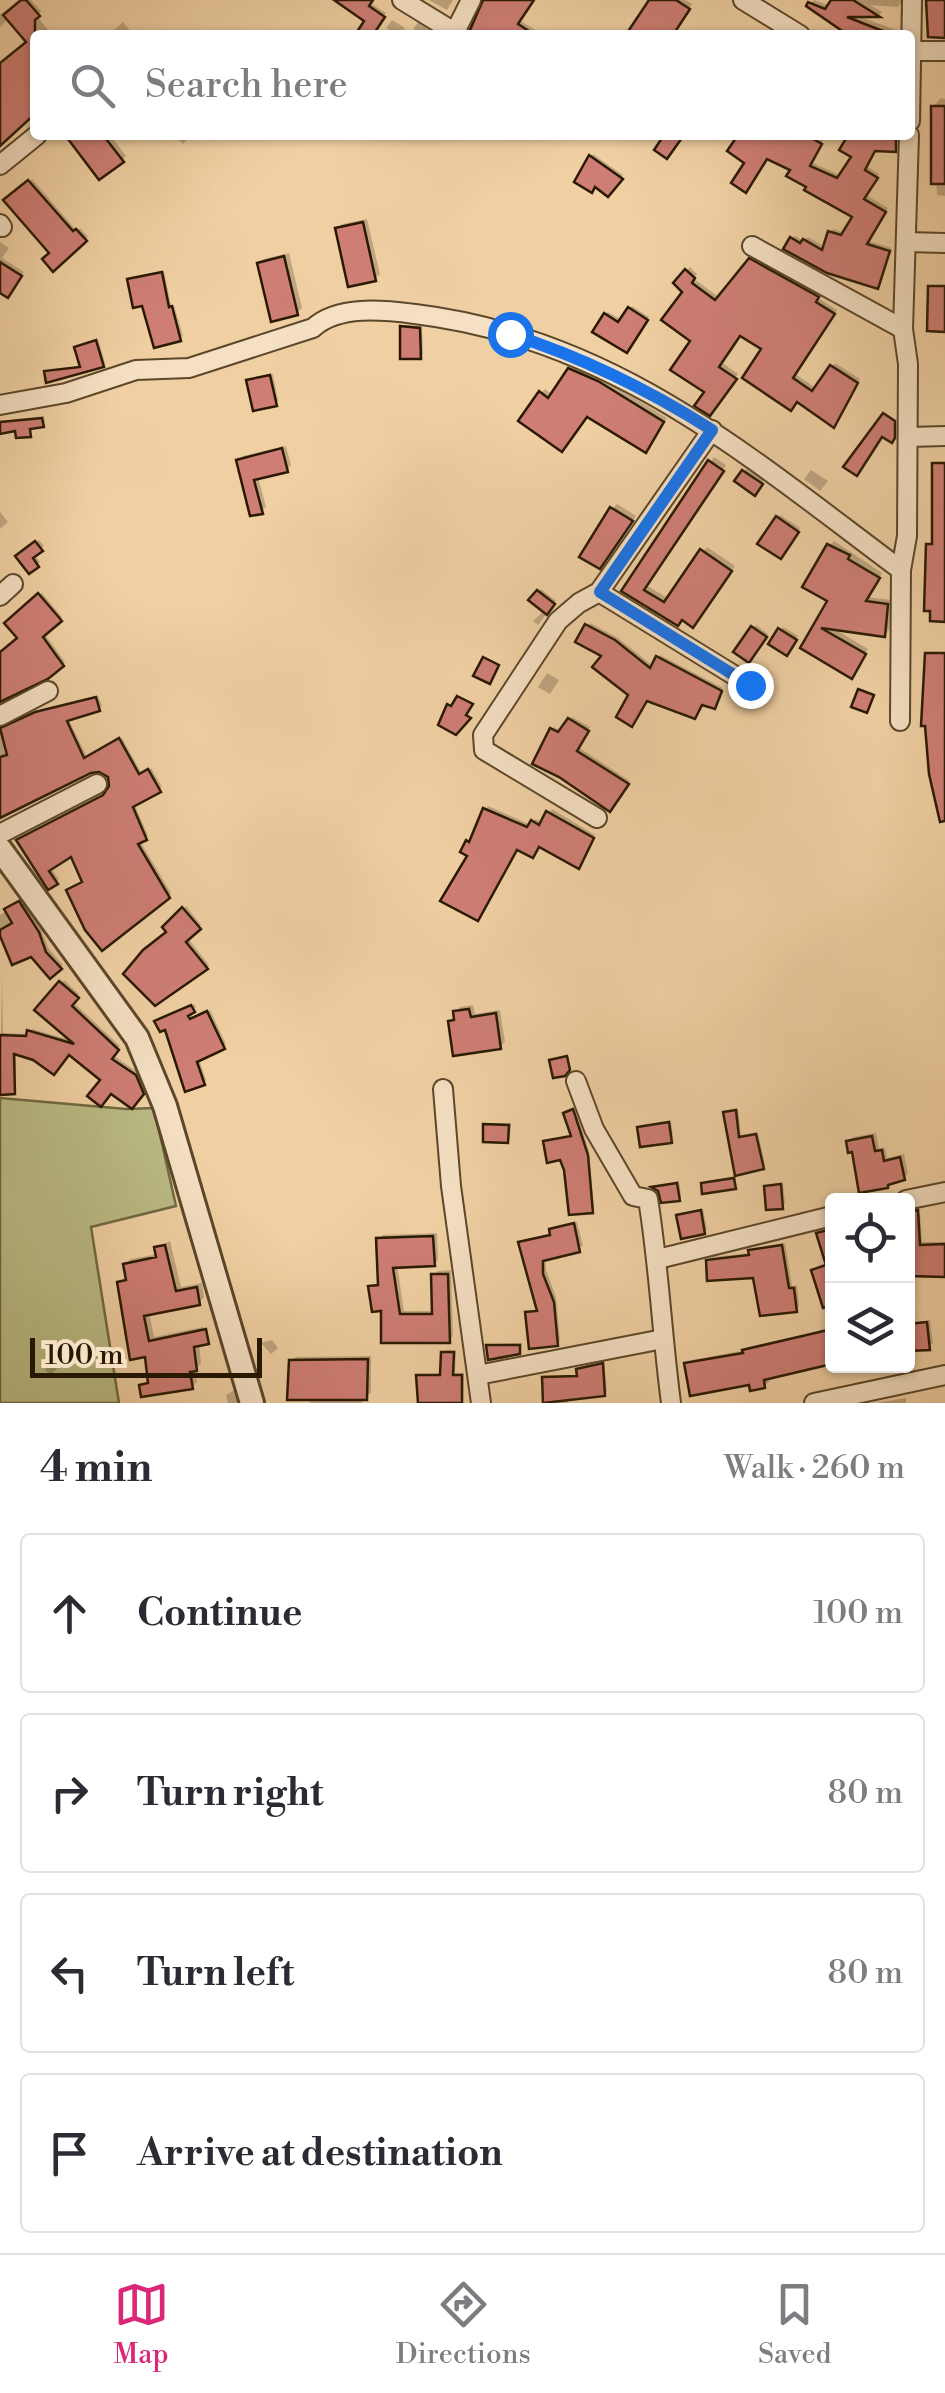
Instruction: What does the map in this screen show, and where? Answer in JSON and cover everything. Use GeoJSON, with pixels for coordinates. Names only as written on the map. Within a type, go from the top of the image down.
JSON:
{"type":"FeatureCollection","features":[{"type":"Feature","properties":{"kind":"street"},"geometry":{"type":"LineString","coordinates":[[402,0],[451,30]]}},
{"type":"Feature","properties":{"kind":"street"},"geometry":{"type":"LineString","coordinates":[[459,30],[470,0]]}},
{"type":"Feature","properties":{"kind":"street"},"geometry":{"type":"LineString","coordinates":[[743,0],[792,30]]}},
{"type":"Feature","properties":{"kind":"street"},"geometry":{"type":"LineString","coordinates":[[912,0],[912,30]]}},
{"type":"Feature","properties":{"kind":"street"},"geometry":{"type":"LineString","coordinates":[[915,50],[945,51]]}},
{"type":"Feature","properties":{"kind":"street"},"geometry":{"type":"LineString","coordinates":[[0,166],[32,140]]}},
{"type":"Feature","properties":{"kind":"street"},"geometry":{"type":"LineString","coordinates":[[900,721],[901,570],[907,536],[908,364],[903,328],[910,140]]}},
{"type":"Feature","properties":{"kind":"street"},"geometry":{"type":"LineString","coordinates":[[906,242],[945,242]]}},
{"type":"Feature","properties":{"kind":"street"},"geometry":{"type":"LineString","coordinates":[[752,246],[903,328]]}},
{"type":"Feature","properties":{"kind":"street"},"geometry":{"type":"LineString","coordinates":[[0,405],[66,394],[136,370],[188,368],[312,328],[323,318],[379,309],[468,321],[558,349],[662,398],[712,430],[901,570]]}},
{"type":"Feature","properties":{"kind":"street"},"geometry":{"type":"LineString","coordinates":[[597,818],[484,750],[483,735],[558,621],[600,592],[712,430]]}},
{"type":"Feature","properties":{"kind":"street"},"geometry":{"type":"LineString","coordinates":[[908,437],[945,436]]}},
{"type":"Feature","properties":{"kind":"street"},"geometry":{"type":"LineString","coordinates":[[600,592],[750,685]]}},
{"type":"Feature","properties":{"kind":"street"},"geometry":{"type":"LineString","coordinates":[[0,716],[48,692]]}},
{"type":"Feature","properties":{"kind":"street"},"geometry":{"type":"LineString","coordinates":[[0,834],[97,784]]}},
{"type":"Feature","properties":{"kind":"street"},"geometry":{"type":"LineString","coordinates":[[2,857],[126,1018],[164,1106],[252,1403]]}},
{"type":"Feature","properties":{"kind":"street"},"geometry":{"type":"LineString","coordinates":[[576,1082],[594,1129],[633,1196],[648,1198],[672,1403]]}},
{"type":"Feature","properties":{"kind":"street"},"geometry":{"type":"LineString","coordinates":[[442,1089],[451,1186],[481,1403]]}},
{"type":"Feature","properties":{"kind":"street"},"geometry":{"type":"LineString","coordinates":[[915,1198],[945,1192]]}},
{"type":"Feature","properties":{"kind":"street"},"geometry":{"type":"LineString","coordinates":[[658,1259],[825,1218]]}},
{"type":"Feature","properties":{"kind":"street"},"geometry":{"type":"LineString","coordinates":[[478,1374],[663,1338]]}},
{"type":"Feature","properties":{"kind":"street"},"geometry":{"type":"LineString","coordinates":[[814,1403],[945,1375]]}},
{"type":"Feature","properties":{"kind":"green space"},"geometry":{"type":"Polygon","coordinates":[[[0,1098],[154,1108],[176,1206],[91,1227],[119,1403],[0,1403],[0,1098]]]}},
{"type":"Feature","properties":{"kind":"building"},"geometry":{"type":"Polygon","coordinates":[[[26,0],[40,16],[35,20],[35,30],[30,30],[30,119],[0,146],[0,63],[26,42],[3,15],[26,0]]]}},
{"type":"Feature","properties":{"kind":"building"},"geometry":{"type":"Polygon","coordinates":[[[334,0],[373,0],[369,6],[385,17],[376,30],[358,30],[364,21],[334,0]]]}},
{"type":"Feature","properties":{"kind":"building"},"geometry":{"type":"Polygon","coordinates":[[[483,0],[534,0],[518,24],[527,30],[470,30],[483,0]]]}},
{"type":"Feature","properties":{"kind":"building"},"geometry":{"type":"Polygon","coordinates":[[[649,0],[676,0],[690,9],[676,30],[629,30],[649,0]]]}},
{"type":"Feature","properties":{"kind":"building"},"geometry":{"type":"Polygon","coordinates":[[[831,0],[853,0],[880,17],[847,17],[880,30],[841,30],[806,6],[808,2],[825,9],[831,0]]]}},
{"type":"Feature","properties":{"kind":"building"},"geometry":{"type":"Polygon","coordinates":[[[926,0],[945,0],[945,38],[928,37],[926,0]]]}},
{"type":"Feature","properties":{"kind":"building"},"geometry":{"type":"Polygon","coordinates":[[[931,106],[945,106],[945,184],[931,184],[931,106]]]}},
{"type":"Feature","properties":{"kind":"building"},"geometry":{"type":"Polygon","coordinates":[[[69,140],[107,140],[124,162],[99,180],[69,140]]]}},
{"type":"Feature","properties":{"kind":"building"},"geometry":{"type":"Polygon","coordinates":[[[661,140],[680,140],[667,159],[654,150],[661,140]]]}},
{"type":"Feature","properties":{"kind":"building"},"geometry":{"type":"Polygon","coordinates":[[[735,140],[815,140],[822,144],[810,166],[837,178],[851,157],[839,150],[845,140],[896,140],[896,152],[875,151],[865,170],[878,178],[864,199],[886,212],[867,244],[890,251],[878,289],[827,273],[783,249],[790,237],[800,243],[803,239],[822,250],[828,231],[841,235],[852,217],[804,190],[806,187],[786,176],[790,170],[767,159],[746,193],[731,183],[744,163],[727,151],[735,140]]]}},
{"type":"Feature","properties":{"kind":"building"},"geometry":{"type":"Polygon","coordinates":[[[589,155],[623,179],[608,197],[595,187],[592,193],[574,182],[589,155]]]}},
{"type":"Feature","properties":{"kind":"building"},"geometry":{"type":"Polygon","coordinates":[[[28,180],[73,231],[76,229],[87,241],[53,272],[42,259],[49,253],[3,200],[28,180]]]}},
{"type":"Feature","properties":{"kind":"building"},"geometry":{"type":"Polygon","coordinates":[[[363,222],[376,281],[348,287],[335,228],[363,222]]]}},
{"type":"Feature","properties":{"kind":"building"},"geometry":{"type":"Polygon","coordinates":[[[284,256],[298,315],[271,322],[257,263],[284,256]]]}},
{"type":"Feature","properties":{"kind":"building"},"geometry":{"type":"Polygon","coordinates":[[[749,258],[819,297],[816,302],[835,314],[793,378],[812,391],[830,365],[858,383],[834,428],[797,402],[791,411],[742,378],[761,349],[740,336],[719,367],[737,379],[710,416],[694,406],[704,392],[670,370],[690,341],[661,320],[682,292],[673,283],[685,269],[695,278],[692,283],[715,300],[749,258]]]}},
{"type":"Feature","properties":{"kind":"building"},"geometry":{"type":"Polygon","coordinates":[[[0,262],[22,276],[8,298],[0,293],[0,262]]]}},
{"type":"Feature","properties":{"kind":"building"},"geometry":{"type":"Polygon","coordinates":[[[162,272],[181,341],[154,348],[142,306],[133,308],[127,279],[162,272]]]}},
{"type":"Feature","properties":{"kind":"building"},"geometry":{"type":"Polygon","coordinates":[[[928,286],[945,286],[945,332],[927,331],[928,286]]]}},
{"type":"Feature","properties":{"kind":"building"},"geometry":{"type":"Polygon","coordinates":[[[628,307],[648,320],[627,353],[592,332],[604,313],[618,322],[628,307]]]}},
{"type":"Feature","properties":{"kind":"building"},"geometry":{"type":"Polygon","coordinates":[[[400,326],[420,328],[421,359],[400,359],[400,326]]]}},
{"type":"Feature","properties":{"kind":"building"},"geometry":{"type":"Polygon","coordinates":[[[96,340],[104,367],[46,383],[44,371],[80,367],[74,347],[96,340]]]}},
{"type":"Feature","properties":{"kind":"building"},"geometry":{"type":"Polygon","coordinates":[[[568,368],[598,381],[664,422],[646,453],[587,417],[562,452],[518,421],[539,391],[548,398],[568,368]]]}},
{"type":"Feature","properties":{"kind":"building"},"geometry":{"type":"Polygon","coordinates":[[[270,375],[277,406],[253,411],[246,380],[270,375]]]}},
{"type":"Feature","properties":{"kind":"building"},"geometry":{"type":"Polygon","coordinates":[[[883,413],[895,421],[895,438],[892,443],[882,437],[857,476],[843,467],[883,413]]]}},
{"type":"Feature","properties":{"kind":"building"},"geometry":{"type":"Polygon","coordinates":[[[42,418],[44,427],[30,429],[31,437],[16,438],[15,431],[0,434],[0,422],[42,418]]]}},
{"type":"Feature","properties":{"kind":"building"},"geometry":{"type":"Polygon","coordinates":[[[282,448],[288,472],[254,480],[263,514],[250,516],[236,460],[282,448]]]}},
{"type":"Feature","properties":{"kind":"building"},"geometry":{"type":"Polygon","coordinates":[[[708,460],[724,471],[644,590],[664,602],[700,549],[732,571],[693,628],[682,620],[678,626],[621,591],[708,460]]]}},
{"type":"Feature","properties":{"kind":"building"},"geometry":{"type":"Polygon","coordinates":[[[932,463],[945,463],[945,622],[930,621],[930,611],[924,611],[926,544],[932,544],[932,463]]]}},
{"type":"Feature","properties":{"kind":"building"},"geometry":{"type":"Polygon","coordinates":[[[742,470],[763,484],[755,496],[734,481],[742,470]]]}},
{"type":"Feature","properties":{"kind":"building"},"geometry":{"type":"Polygon","coordinates":[[[610,507],[633,521],[600,569],[579,557],[610,507]]]}},
{"type":"Feature","properties":{"kind":"building"},"geometry":{"type":"Polygon","coordinates":[[[776,516],[799,532],[781,559],[757,544],[776,516]]]}},
{"type":"Feature","properties":{"kind":"building"},"geometry":{"type":"Polygon","coordinates":[[[35,541],[43,551],[33,558],[39,567],[29,574],[15,556],[35,541]]]}},
{"type":"Feature","properties":{"kind":"building"},"geometry":{"type":"Polygon","coordinates":[[[827,544],[850,555],[848,559],[880,578],[866,601],[888,604],[885,637],[821,628],[866,654],[852,679],[800,648],[827,601],[802,587],[827,544]]]}},
{"type":"Feature","properties":{"kind":"building"},"geometry":{"type":"Polygon","coordinates":[[[537,590],[555,604],[547,615],[528,600],[537,590]]]}},
{"type":"Feature","properties":{"kind":"building"},"geometry":{"type":"Polygon","coordinates":[[[38,593],[62,621],[43,637],[64,666],[48,679],[0,702],[0,652],[17,638],[4,623],[38,593]]]}},
{"type":"Feature","properties":{"kind":"building"},"geometry":{"type":"Polygon","coordinates":[[[585,624],[615,640],[650,668],[656,656],[722,691],[715,709],[702,705],[695,719],[647,701],[632,727],[616,717],[628,695],[592,667],[601,656],[575,642],[585,624]]]}},
{"type":"Feature","properties":{"kind":"building"},"geometry":{"type":"Polygon","coordinates":[[[751,626],[767,637],[749,663],[733,652],[751,626]]]}},
{"type":"Feature","properties":{"kind":"building"},"geometry":{"type":"Polygon","coordinates":[[[778,628],[797,640],[787,656],[768,644],[778,628]]]}},
{"type":"Feature","properties":{"kind":"building"},"geometry":{"type":"Polygon","coordinates":[[[925,653],[945,653],[945,821],[940,822],[929,774],[925,726],[921,726],[925,653]]]}},
{"type":"Feature","properties":{"kind":"building"},"geometry":{"type":"Polygon","coordinates":[[[483,657],[499,665],[490,684],[473,676],[483,657]]]}},
{"type":"Feature","properties":{"kind":"building"},"geometry":{"type":"Polygon","coordinates":[[[858,689],[874,695],[867,713],[851,707],[858,689]]]}},
{"type":"Feature","properties":{"kind":"building"},"geometry":{"type":"Polygon","coordinates":[[[457,696],[473,704],[466,715],[471,718],[456,735],[438,725],[447,704],[451,706],[457,696]]]}},
{"type":"Feature","properties":{"kind":"building"},"geometry":{"type":"Polygon","coordinates":[[[96,697],[100,711],[67,721],[84,758],[119,738],[139,774],[148,769],[161,792],[133,807],[147,840],[138,844],[170,898],[102,951],[85,930],[66,890],[82,882],[71,857],[49,871],[58,884],[48,890],[16,840],[103,795],[109,786],[108,777],[91,773],[0,818],[0,757],[7,755],[0,728],[35,712],[96,697]]]}},
{"type":"Feature","properties":{"kind":"building"},"geometry":{"type":"Polygon","coordinates":[[[568,718],[589,731],[577,751],[629,784],[610,812],[559,777],[532,764],[550,728],[558,732],[568,718]]]}},
{"type":"Feature","properties":{"kind":"building"},"geometry":{"type":"Polygon","coordinates":[[[483,808],[527,827],[531,820],[539,825],[546,811],[594,838],[579,869],[539,847],[533,858],[517,850],[478,921],[440,901],[467,856],[460,852],[466,840],[469,842],[483,808]]]}},
{"type":"Feature","properties":{"kind":"building"},"geometry":{"type":"Polygon","coordinates":[[[19,901],[39,932],[46,952],[62,969],[50,979],[31,957],[12,965],[0,936],[0,930],[12,923],[4,909],[19,901]]]}},
{"type":"Feature","properties":{"kind":"building"},"geometry":{"type":"Polygon","coordinates":[[[182,907],[201,929],[186,942],[208,969],[155,1006],[123,974],[143,950],[166,932],[162,927],[182,907]]]}},
{"type":"Feature","properties":{"kind":"building"},"geometry":{"type":"Polygon","coordinates":[[[59,981],[79,998],[72,1006],[119,1050],[112,1059],[136,1075],[144,1094],[132,1109],[111,1094],[101,1107],[87,1096],[100,1080],[69,1055],[54,1075],[33,1060],[14,1054],[15,1094],[0,1095],[0,1035],[26,1036],[27,1030],[74,1044],[34,1010],[59,981]]]}},
{"type":"Feature","properties":{"kind":"building"},"geometry":{"type":"Polygon","coordinates":[[[191,1005],[195,1012],[188,1016],[190,1019],[207,1011],[225,1049],[197,1062],[205,1085],[185,1092],[165,1030],[160,1032],[154,1021],[191,1005]]]}},
{"type":"Feature","properties":{"kind":"building"},"geometry":{"type":"Polygon","coordinates":[[[469,1009],[471,1017],[496,1013],[501,1049],[453,1056],[448,1021],[454,1020],[453,1011],[469,1009]]]}},
{"type":"Feature","properties":{"kind":"building"},"geometry":{"type":"Polygon","coordinates":[[[567,1056],[570,1070],[565,1076],[553,1078],[549,1060],[567,1056]]]}},
{"type":"Feature","properties":{"kind":"building"},"geometry":{"type":"Polygon","coordinates":[[[573,1109],[588,1155],[593,1213],[569,1215],[564,1170],[560,1160],[547,1163],[543,1141],[571,1136],[563,1113],[573,1109]]]}},
{"type":"Feature","properties":{"kind":"building"},"geometry":{"type":"Polygon","coordinates":[[[736,1110],[739,1137],[756,1134],[764,1169],[735,1176],[723,1112],[736,1110]]]}},
{"type":"Feature","properties":{"kind":"building"},"geometry":{"type":"Polygon","coordinates":[[[669,1122],[672,1143],[640,1147],[637,1127],[669,1122]]]}},
{"type":"Feature","properties":{"kind":"building"},"geometry":{"type":"Polygon","coordinates":[[[483,1124],[509,1125],[508,1143],[483,1142],[483,1124]]]}},
{"type":"Feature","properties":{"kind":"building"},"geometry":{"type":"Polygon","coordinates":[[[872,1136],[875,1151],[882,1150],[884,1161],[900,1157],[905,1180],[888,1188],[859,1193],[852,1152],[848,1153],[846,1141],[872,1136]]]}},
{"type":"Feature","properties":{"kind":"building"},"geometry":{"type":"Polygon","coordinates":[[[734,1178],[736,1189],[702,1194],[701,1183],[734,1178]]]}},
{"type":"Feature","properties":{"kind":"building"},"geometry":{"type":"Polygon","coordinates":[[[677,1183],[680,1201],[661,1203],[658,1191],[651,1187],[677,1183]]]}},
{"type":"Feature","properties":{"kind":"building"},"geometry":{"type":"Polygon","coordinates":[[[781,1184],[783,1209],[766,1210],[764,1186],[781,1184]]]}},
{"type":"Feature","properties":{"kind":"building"},"geometry":{"type":"Polygon","coordinates":[[[701,1210],[705,1234],[681,1239],[676,1215],[701,1210]]]}},
{"type":"Feature","properties":{"kind":"building"},"geometry":{"type":"Polygon","coordinates":[[[918,1210],[920,1245],[945,1244],[945,1277],[915,1276],[918,1210]]]}},
{"type":"Feature","properties":{"kind":"building"},"geometry":{"type":"Polygon","coordinates":[[[574,1223],[580,1252],[543,1261],[543,1274],[554,1302],[558,1346],[529,1349],[525,1312],[537,1311],[518,1242],[550,1235],[549,1229],[574,1223]]]}},
{"type":"Feature","properties":{"kind":"building"},"geometry":{"type":"Polygon","coordinates":[[[825,1231],[825,1262],[816,1233],[825,1231]]]}},
{"type":"Feature","properties":{"kind":"building"},"geometry":{"type":"Polygon","coordinates":[[[433,1236],[435,1266],[393,1268],[400,1314],[432,1314],[431,1274],[448,1274],[450,1343],[381,1343],[381,1311],[372,1312],[368,1286],[378,1285],[376,1238],[433,1236]]]}},
{"type":"Feature","properties":{"kind":"building"},"geometry":{"type":"Polygon","coordinates":[[[165,1245],[176,1291],[197,1287],[200,1305],[144,1316],[149,1341],[206,1329],[209,1344],[194,1347],[197,1371],[190,1372],[193,1389],[141,1397],[139,1385],[148,1383],[145,1357],[130,1360],[117,1282],[126,1280],[123,1264],[156,1257],[154,1247],[165,1245]]]}},
{"type":"Feature","properties":{"kind":"building"},"geometry":{"type":"Polygon","coordinates":[[[782,1245],[797,1312],[760,1316],[753,1278],[707,1281],[706,1260],[749,1255],[748,1250],[782,1245]]]}},
{"type":"Feature","properties":{"kind":"building"},"geometry":{"type":"Polygon","coordinates":[[[825,1265],[825,1307],[823,1308],[811,1270],[825,1265]]]}},
{"type":"Feature","properties":{"kind":"building"},"geometry":{"type":"Polygon","coordinates":[[[927,1322],[930,1350],[915,1351],[915,1323],[927,1322]]]}},
{"type":"Feature","properties":{"kind":"building"},"geometry":{"type":"Polygon","coordinates":[[[825,1331],[825,1366],[764,1380],[765,1388],[750,1391],[749,1385],[690,1396],[684,1363],[743,1353],[742,1350],[825,1331]]]}},
{"type":"Feature","properties":{"kind":"building"},"geometry":{"type":"Polygon","coordinates":[[[486,1345],[520,1345],[520,1354],[488,1360],[486,1345]]]}},
{"type":"Feature","properties":{"kind":"building"},"geometry":{"type":"Polygon","coordinates":[[[441,1352],[454,1352],[453,1375],[462,1375],[462,1403],[418,1403],[416,1375],[440,1375],[441,1352]]]}},
{"type":"Feature","properties":{"kind":"building"},"geometry":{"type":"Polygon","coordinates":[[[368,1359],[367,1400],[287,1400],[289,1360],[368,1359]]]}},
{"type":"Feature","properties":{"kind":"building"},"geometry":{"type":"Polygon","coordinates":[[[603,1363],[605,1396],[543,1403],[542,1377],[577,1376],[576,1369],[603,1363]]]}},
{"type":"Feature","properties":{"kind":"route"},"geometry":{"type":"LineString","coordinates":[[510,334],[558,349],[662,398],[712,430],[600,592],[750,685]]}}]}
